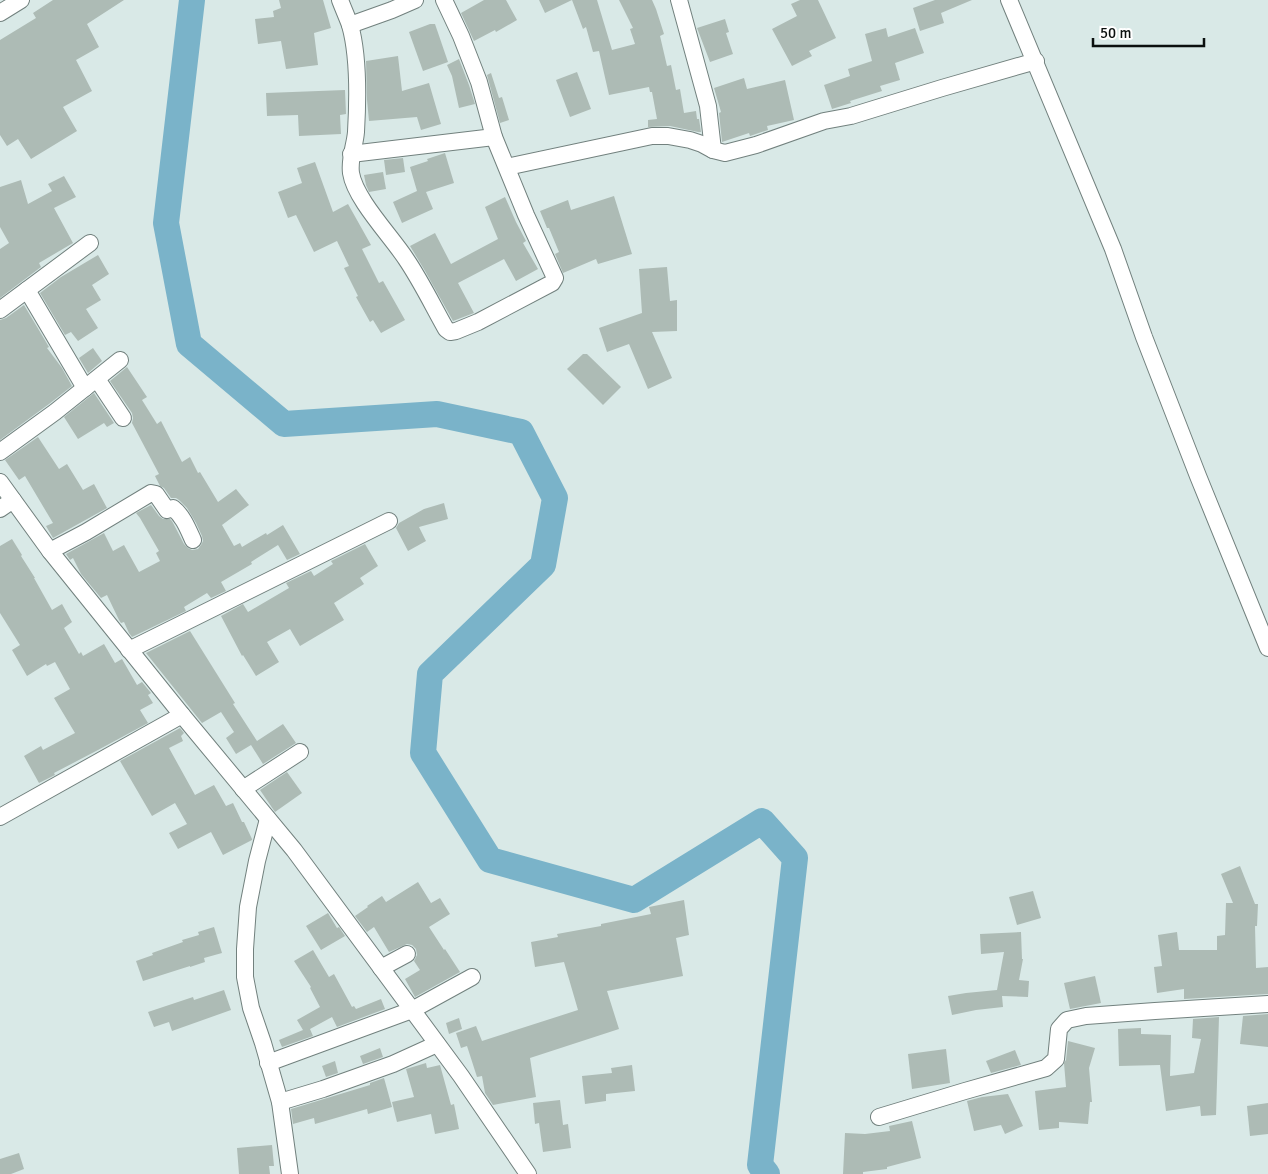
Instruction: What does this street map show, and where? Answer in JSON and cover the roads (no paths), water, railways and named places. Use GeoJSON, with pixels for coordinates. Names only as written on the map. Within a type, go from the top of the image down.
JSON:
{"type":"FeatureCollection","features":[{"type":"Feature","properties":{"kind":"street"},"geometry":{"type":"LineString","coordinates":[[1,10],[21,0]]}},
{"type":"Feature","properties":{"kind":"street"},"geometry":{"type":"LineString","coordinates":[[340,0],[350,25],[357,78],[356,134],[351,154],[351,172],[354,185],[364,203],[407,260],[446,329],[450,332],[456,332],[552,283],[555,278],[526,215],[494,137],[479,82],[461,36],[444,0]]}},
{"type":"Feature","properties":{"kind":"street"},"geometry":{"type":"LineString","coordinates":[[350,25],[415,0]]}},
{"type":"Feature","properties":{"kind":"street"},"geometry":{"type":"LineString","coordinates":[[680,0],[708,106],[713,150]]}},
{"type":"Feature","properties":{"kind":"street"},"geometry":{"type":"LineString","coordinates":[[1009,0],[1113,249],[1144,337],[1268,648]]}},
{"type":"Feature","properties":{"kind":"street"},"geometry":{"type":"LineString","coordinates":[[507,167],[652,136],[668,136],[690,140],[725,153],[824,121],[851,116],[951,85],[1036,62]]}},
{"type":"Feature","properties":{"kind":"street"},"geometry":{"type":"LineString","coordinates":[[351,154],[494,137]]}},
{"type":"Feature","properties":{"kind":"street"},"geometry":{"type":"LineString","coordinates":[[0,310],[90,243]]}},
{"type":"Feature","properties":{"kind":"street"},"geometry":{"type":"LineString","coordinates":[[27,290],[91,384],[123,418]]}},
{"type":"Feature","properties":{"kind":"street"},"geometry":{"type":"LineString","coordinates":[[0,452],[56,412],[120,360]]}},
{"type":"Feature","properties":{"kind":"street"},"geometry":{"type":"LineString","coordinates":[[0,482],[7,505],[50,551],[182,716],[294,850],[461,1076],[528,1174]]}},
{"type":"Feature","properties":{"kind":"street"},"geometry":{"type":"LineString","coordinates":[[50,551],[153,493],[156,494],[167,510],[173,508],[177,511],[193,540]]}},
{"type":"Feature","properties":{"kind":"street"},"geometry":{"type":"LineString","coordinates":[[129,650],[389,521]]}},
{"type":"Feature","properties":{"kind":"street"},"geometry":{"type":"LineString","coordinates":[[0,818],[182,716]]}},
{"type":"Feature","properties":{"kind":"street"},"geometry":{"type":"LineString","coordinates":[[243,789],[300,752]]}},
{"type":"Feature","properties":{"kind":"street"},"geometry":{"type":"LineString","coordinates":[[268,819],[257,861],[248,908],[245,948],[246,977],[251,1008],[280,1102],[290,1174]]}},
{"type":"Feature","properties":{"kind":"street"},"geometry":{"type":"LineString","coordinates":[[381,968],[407,954]]}},
{"type":"Feature","properties":{"kind":"street"},"geometry":{"type":"LineString","coordinates":[[268,1063],[412,1010],[472,977]]}},
{"type":"Feature","properties":{"kind":"street"},"geometry":{"type":"LineString","coordinates":[[879,1117],[1046,1068],[1056,1059],[1059,1029],[1067,1020],[1086,1016],[1268,1004]]}},
{"type":"Feature","properties":{"kind":"street"},"geometry":{"type":"LineString","coordinates":[[280,1102],[324,1089],[393,1064],[437,1044]]}},
{"type":"Feature","properties":{"kind":"waterway"},"geometry":{"type":"LineString","coordinates":[[192,0],[166,223],[189,344],[284,424],[437,414],[521,432],[555,498],[543,565],[430,674],[423,753],[490,860],[634,900],[762,821],[795,858],[760,1165],[767,1174]]}}]}
